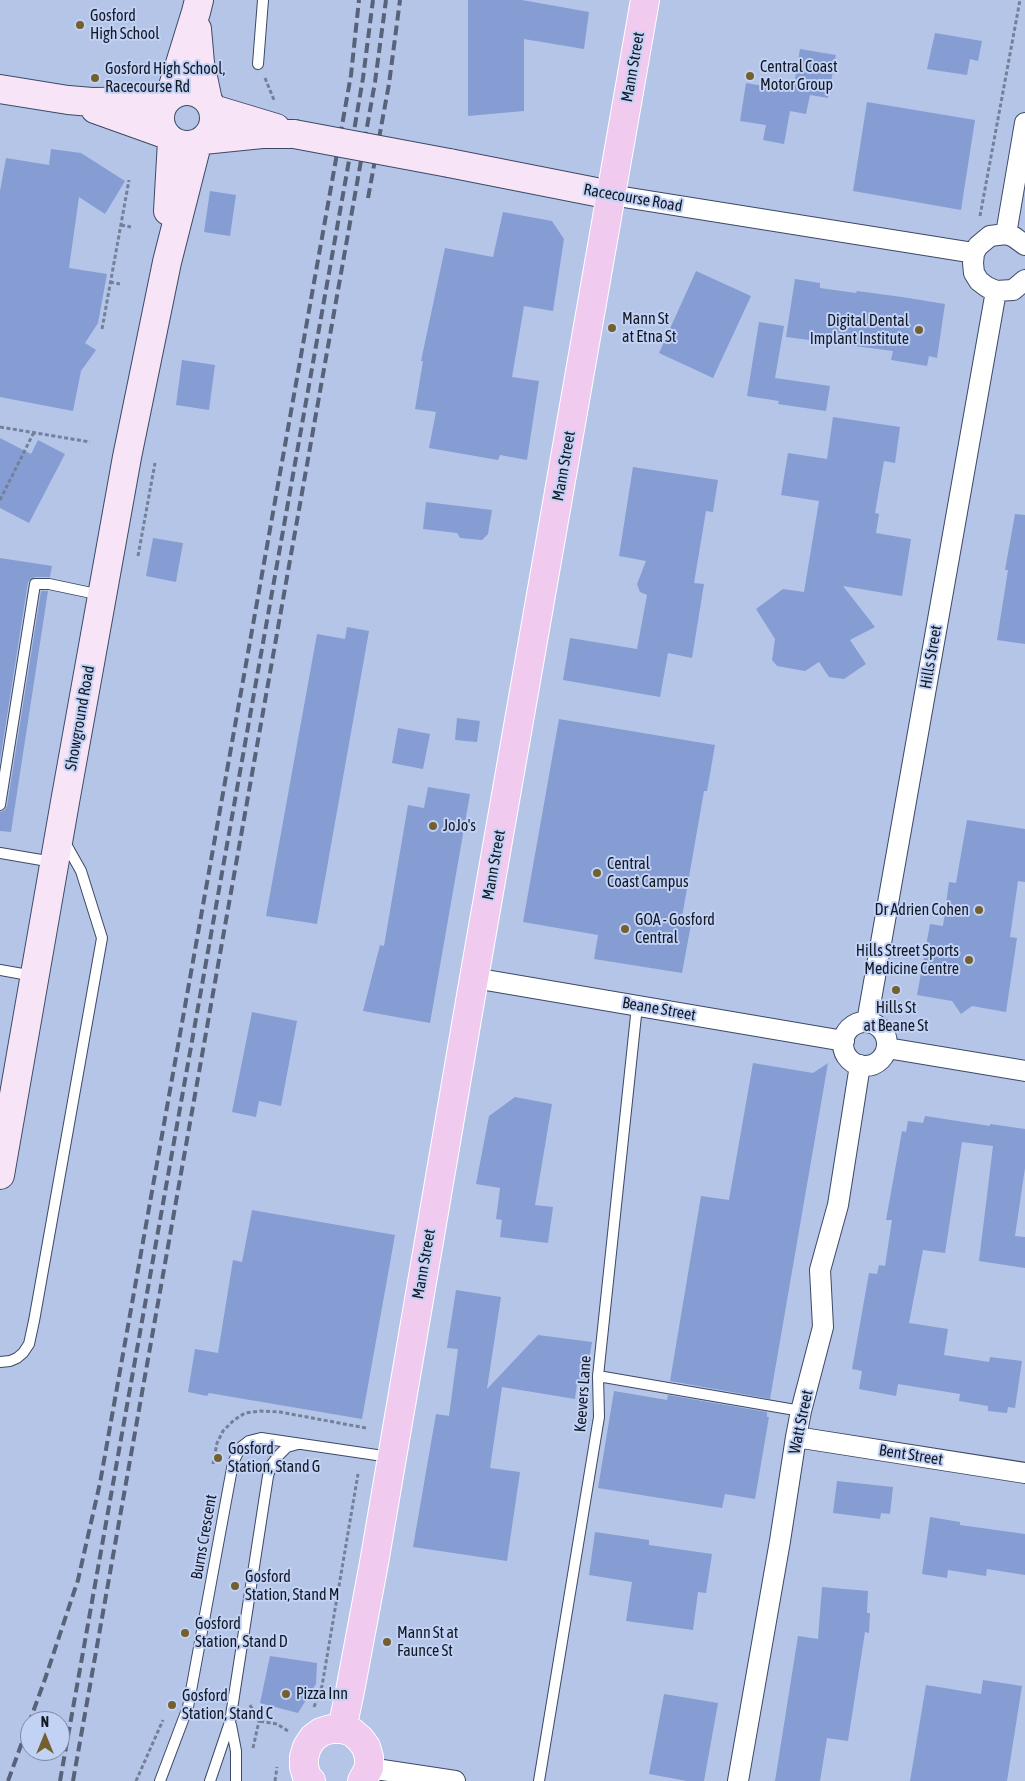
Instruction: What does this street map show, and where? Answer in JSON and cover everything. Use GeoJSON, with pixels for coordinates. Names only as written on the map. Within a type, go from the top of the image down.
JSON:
{"type":"FeatureCollection","features":[{"type":"Feature","properties":{"kind":"main road","name":"Mann Street"},"geometry":{"type":"LineString","coordinates":[[342,1729],[357,1654],[645,0]]}},
{"type":"Feature","properties":{"kind":"main road"},"geometry":{"type":"LineString","coordinates":[[311,1781],[307,1777],[304,1767],[307,1747],[313,1738],[321,1732],[331,1729],[342,1729],[352,1732],[363,1743],[369,1757],[365,1774]]}},
{"type":"Feature","properties":{"kind":"street"},"geometry":{"type":"LineString","coordinates":[[198,6],[200,64],[214,123],[212,130],[184,140],[161,127],[160,118],[161,109],[168,99],[198,6]]}},
{"type":"Feature","properties":{"kind":"street","name":"Racecourse Road"},"geometry":{"type":"LineString","coordinates":[[0,89],[68,100],[119,103],[168,99]]}},
{"type":"Feature","properties":{"kind":"street"},"geometry":{"type":"LineString","coordinates":[[168,99],[187,91],[202,96],[211,105]]}},
{"type":"Feature","properties":{"kind":"street","name":"Racecourse Road"},"geometry":{"type":"LineString","coordinates":[[68,100],[184,140],[262,134],[294,134]]}},
{"type":"Feature","properties":{"kind":"street","name":"Racecourse Road"},"geometry":{"type":"LineString","coordinates":[[211,105],[294,134],[611,195],[974,253]]}},
{"type":"Feature","properties":{"kind":"street"},"geometry":{"type":"LineString","coordinates":[[1006,234],[1025,123]]}},
{"type":"Feature","properties":{"kind":"street","name":"Showground Road"},"geometry":{"type":"LineString","coordinates":[[0,1176],[127,457],[167,262],[168,178],[184,140]]}},
{"type":"Feature","properties":{"kind":"street"},"geometry":{"type":"LineString","coordinates":[[1025,245],[1022,241],[1006,234],[990,236],[984,240],[974,253],[973,263],[974,273],[980,281],[996,291],[1013,290],[1025,280]]}},
{"type":"Feature","properties":{"kind":"street","name":"Hills Street"},"geometry":{"type":"LineString","coordinates":[[868,1022],[996,291]]}},
{"type":"Feature","properties":{"kind":"street","name":"Beane Street"},"geometry":{"type":"LineString","coordinates":[[474,978],[844,1041]]}},
{"type":"Feature","properties":{"kind":"street"},"geometry":{"type":"LineString","coordinates":[[868,1022],[880,1028],[885,1034],[887,1048],[880,1060],[867,1066],[860,1065],[854,1063],[845,1054],[844,1041],[849,1029],[868,1022]]}},
{"type":"Feature","properties":{"kind":"street"},"geometry":{"type":"LineString","coordinates":[[887,1048],[1025,1071]]}},
{"type":"Feature","properties":{"kind":"street","name":"Watt Street"},"geometry":{"type":"LineString","coordinates":[[738,1781],[780,1541],[796,1437],[823,1327],[820,1270],[838,1205],[860,1065]]}},
{"type":"Feature","properties":{"kind":"street","name":"Bent Street"},"geometry":{"type":"LineString","coordinates":[[796,1437],[1025,1473]]}},
{"type":"Feature","properties":{"kind":"street"},"geometry":{"type":"LineString","coordinates":[[365,1774],[455,1781]]}},
{"type":"Feature","properties":{"kind":"lane"},"geometry":{"type":"LineString","coordinates":[[258,64],[263,0]]}},
{"type":"Feature","properties":{"kind":"lane"},"geometry":{"type":"LineString","coordinates":[[0,805],[35,584],[49,584],[102,595]]}},
{"type":"Feature","properties":{"kind":"lane"},"geometry":{"type":"LineString","coordinates":[[0,1362],[17,1358],[29,1344],[102,938],[82,871],[59,834]]}},
{"type":"Feature","properties":{"kind":"lane"},"geometry":{"type":"LineString","coordinates":[[0,853],[54,862]]}},
{"type":"Feature","properties":{"kind":"lane"},"geometry":{"type":"LineString","coordinates":[[0,970],[35,977]]}},
{"type":"Feature","properties":{"kind":"lane","name":"Keevers Lane"},"geometry":{"type":"LineString","coordinates":[[539,1781],[599,1417],[598,1376],[637,1006]]}},
{"type":"Feature","properties":{"kind":"lane"},"geometry":{"type":"LineString","coordinates":[[598,1376],[801,1411]]}},
{"type":"Feature","properties":{"kind":"lane","name":"Burns Crescent"},"geometry":{"type":"LineString","coordinates":[[160,1781],[188,1707],[235,1457],[240,1448],[254,1439],[266,1439],[391,1457]]}},
{"type":"Feature","properties":{"kind":"lane"},"geometry":{"type":"LineString","coordinates":[[210,1781],[230,1722],[268,1476],[272,1464],[279,1455],[287,1448],[298,1444]]}},
{"type":"Feature","properties":{"kind":"lane"},"geometry":{"type":"LineString","coordinates":[[230,1722],[236,1751],[236,1781]]}},
{"type":"Feature","properties":{"kind":"path"},"geometry":{"type":"LineString","coordinates":[[976,223],[983,208],[1020,0]]}},
{"type":"Feature","properties":{"kind":"path"},"geometry":{"type":"LineString","coordinates":[[258,64],[274,101]]}},
{"type":"Feature","properties":{"kind":"path"},"geometry":{"type":"LineString","coordinates":[[102,329],[129,180]]}},
{"type":"Feature","properties":{"kind":"path"},"geometry":{"type":"LineString","coordinates":[[121,225],[131,227]]}},
{"type":"Feature","properties":{"kind":"path"},"geometry":{"type":"LineString","coordinates":[[110,282],[120,284]]}},
{"type":"Feature","properties":{"kind":"path"},"geometry":{"type":"LineString","coordinates":[[0,427],[90,442]]}},
{"type":"Feature","properties":{"kind":"path"},"geometry":{"type":"LineString","coordinates":[[0,500],[34,432]]}},
{"type":"Feature","properties":{"kind":"path"},"geometry":{"type":"LineString","coordinates":[[312,1711],[322,1686],[358,1474]]}},
{"type":"Feature","properties":{"kind":"path"},"geometry":{"type":"LineString","coordinates":[[250,1704],[259,1721],[277,1724],[288,1731]]}},
{"type":"Feature","properties":{"kind":"path"},"geometry":{"type":"LineString","coordinates":[[284,1736],[294,1727]]}},
{"type":"Feature","properties":{"kind":"path"},"geometry":{"type":"LineString","coordinates":[[275,1781],[278,1762]]}},
{"type":"Feature","properties":{"kind":"building"},"geometry":{"type":"Polygon","coordinates":[[[468,0],[522,0],[589,12],[584,49],[524,39],[524,111],[468,116],[468,0]]]}},
{"type":"Feature","properties":{"kind":"building"},"geometry":{"type":"Polygon","coordinates":[[[935,33],[982,41],[978,61],[970,59],[967,75],[927,69],[935,33]]]}},
{"type":"Feature","properties":{"kind":"building"},"geometry":{"type":"Polygon","coordinates":[[[800,49],[836,55],[828,98],[810,95],[806,114],[790,111],[784,144],[763,140],[766,125],[740,121],[746,83],[793,91],[800,49]]]}},
{"type":"Feature","properties":{"kind":"building"},"geometry":{"type":"Polygon","coordinates":[[[867,102],[975,120],[961,210],[853,191],[867,102]]]}},
{"type":"Feature","properties":{"kind":"building"},"geometry":{"type":"Polygon","coordinates":[[[51,149],[81,153],[125,181],[105,214],[79,197],[69,268],[107,274],[98,323],[85,343],[96,350],[81,371],[73,411],[0,397],[0,191],[6,158],[49,165],[51,149]]]}},
{"type":"Feature","properties":{"kind":"building"},"geometry":{"type":"Polygon","coordinates":[[[210,191],[236,195],[230,236],[204,232],[210,191]]]}},
{"type":"Feature","properties":{"kind":"building"},"geometry":{"type":"Polygon","coordinates":[[[503,212],[552,221],[564,239],[553,311],[524,306],[512,377],[539,381],[527,460],[500,455],[498,460],[429,448],[436,412],[415,409],[423,361],[421,361],[445,248],[493,257],[503,212]]]}},
{"type":"Feature","properties":{"kind":"building"},"geometry":{"type":"Polygon","coordinates":[[[696,271],[751,296],[713,378],[659,353],[696,271]]]}},
{"type":"Feature","properties":{"kind":"building"},"geometry":{"type":"Polygon","coordinates":[[[795,279],[820,283],[820,288],[856,293],[857,291],[945,304],[937,358],[929,356],[927,366],[891,360],[893,351],[786,337],[795,279]]]}},
{"type":"Feature","properties":{"kind":"building"},"geometry":{"type":"Polygon","coordinates":[[[759,322],[784,326],[775,378],[830,386],[826,411],[778,404],[779,401],[747,396],[759,322]]]}},
{"type":"Feature","properties":{"kind":"building"},"geometry":{"type":"Polygon","coordinates":[[[182,360],[215,365],[209,410],[176,405],[182,360]]]}},
{"type":"Feature","properties":{"kind":"building"},"geometry":{"type":"Polygon","coordinates":[[[833,417],[900,427],[895,463],[884,461],[875,513],[879,514],[876,533],[911,539],[902,596],[843,586],[875,627],[850,640],[866,664],[844,679],[829,677],[819,662],[805,671],[777,666],[772,660],[775,639],[756,609],[783,589],[804,592],[819,501],[781,495],[788,453],[827,459],[833,417]]]}},
{"type":"Feature","properties":{"kind":"building"},"geometry":{"type":"Polygon","coordinates":[[[0,438],[31,454],[38,440],[65,454],[29,523],[0,508],[0,438]]]}},
{"type":"Feature","properties":{"kind":"building"},"geometry":{"type":"Polygon","coordinates":[[[633,467],[718,480],[713,512],[706,511],[694,583],[704,584],[692,658],[668,653],[660,697],[563,680],[570,638],[637,649],[647,595],[640,592],[637,584],[646,561],[619,556],[633,467]]]}},
{"type":"Feature","properties":{"kind":"building"},"geometry":{"type":"Polygon","coordinates":[[[426,502],[492,510],[488,534],[482,540],[460,538],[457,533],[423,529],[426,502]]]}},
{"type":"Feature","properties":{"kind":"building"},"geometry":{"type":"Polygon","coordinates":[[[1015,514],[1025,515],[1025,644],[997,640],[1008,570],[1005,570],[1015,514]]]}},
{"type":"Feature","properties":{"kind":"building"},"geometry":{"type":"Polygon","coordinates":[[[153,538],[183,543],[176,582],[146,576],[153,538]]]}},
{"type":"Feature","properties":{"kind":"building"},"geometry":{"type":"Polygon","coordinates":[[[0,558],[52,566],[50,577],[35,577],[28,582],[0,761],[0,558]]]}},
{"type":"Feature","properties":{"kind":"building"},"geometry":{"type":"Polygon","coordinates":[[[41,591],[48,591],[11,832],[0,831],[0,812],[5,810],[7,806],[41,591]]]}},
{"type":"Feature","properties":{"kind":"building"},"geometry":{"type":"Polygon","coordinates":[[[347,627],[369,631],[317,924],[266,916],[317,634],[345,639],[347,627]]]}},
{"type":"Feature","properties":{"kind":"building"},"geometry":{"type":"Polygon","coordinates":[[[457,718],[480,721],[477,742],[455,740],[457,718]]]}},
{"type":"Feature","properties":{"kind":"building"},"geometry":{"type":"Polygon","coordinates":[[[559,719],[715,745],[707,791],[704,791],[682,917],[692,919],[682,973],[594,959],[598,935],[523,922],[559,719]]]}},
{"type":"Feature","properties":{"kind":"building"},"geometry":{"type":"Polygon","coordinates":[[[398,728],[430,734],[423,769],[392,763],[398,728]]]}},
{"type":"Feature","properties":{"kind":"building"},"geometry":{"type":"Polygon","coordinates":[[[428,787],[470,794],[430,1023],[363,1011],[380,945],[384,946],[408,805],[424,808],[428,787]]]}},
{"type":"Feature","properties":{"kind":"building"},"geometry":{"type":"Polygon","coordinates":[[[967,820],[1025,829],[1025,882],[1018,881],[1010,937],[1017,938],[1006,1012],[972,1006],[961,1014],[952,1001],[917,995],[930,924],[943,926],[949,882],[956,883],[967,820]]]}},
{"type":"Feature","properties":{"kind":"building"},"geometry":{"type":"Polygon","coordinates":[[[252,1012],[297,1021],[281,1106],[259,1101],[256,1117],[232,1112],[252,1012]]]}},
{"type":"Feature","properties":{"kind":"building"},"geometry":{"type":"Polygon","coordinates":[[[753,1063],[813,1073],[828,1063],[770,1399],[670,1381],[701,1196],[729,1200],[753,1063]]]}},
{"type":"Feature","properties":{"kind":"building"},"geometry":{"type":"Polygon","coordinates":[[[515,1097],[552,1104],[535,1205],[553,1207],[548,1243],[500,1237],[502,1220],[496,1219],[500,1188],[476,1184],[489,1116],[515,1097]]]}},
{"type":"Feature","properties":{"kind":"building"},"geometry":{"type":"Polygon","coordinates":[[[925,1116],[990,1126],[990,1124],[1025,1129],[1025,1168],[1015,1236],[1025,1237],[1025,1268],[979,1261],[993,1146],[962,1142],[945,1253],[923,1250],[909,1323],[948,1329],[944,1355],[989,1362],[990,1357],[1022,1361],[1015,1408],[1008,1407],[1007,1413],[988,1411],[988,1406],[959,1401],[960,1394],[898,1384],[896,1396],[859,1389],[862,1371],[852,1369],[869,1273],[877,1274],[879,1265],[885,1266],[892,1220],[886,1220],[902,1131],[906,1132],[908,1121],[923,1123],[925,1116]]]}},
{"type":"Feature","properties":{"kind":"building"},"geometry":{"type":"Polygon","coordinates":[[[252,1210],[395,1235],[362,1419],[209,1393],[207,1396],[188,1392],[195,1349],[218,1353],[233,1260],[242,1262],[252,1210]]]}},
{"type":"Feature","properties":{"kind":"building"},"geometry":{"type":"Polygon","coordinates":[[[456,1290],[501,1297],[487,1389],[538,1335],[592,1342],[585,1386],[577,1384],[575,1399],[502,1387],[490,1468],[520,1472],[507,1561],[413,1547],[436,1414],[449,1416],[458,1349],[447,1348],[456,1290]]]}},
{"type":"Feature","properties":{"kind":"building"},"geometry":{"type":"Polygon","coordinates":[[[614,1391],[667,1400],[668,1395],[767,1412],[767,1417],[769,1417],[755,1499],[725,1494],[722,1508],[598,1488],[614,1391]]]}},
{"type":"Feature","properties":{"kind":"building"},"geometry":{"type":"Polygon","coordinates":[[[837,1481],[893,1487],[890,1514],[881,1513],[880,1519],[833,1513],[837,1481]]]}},
{"type":"Feature","properties":{"kind":"building"},"geometry":{"type":"Polygon","coordinates":[[[930,1517],[960,1522],[960,1525],[1025,1534],[1025,1575],[987,1569],[986,1576],[948,1570],[947,1578],[922,1574],[930,1517]]]}},
{"type":"Feature","properties":{"kind":"building"},"geometry":{"type":"Polygon","coordinates":[[[595,1532],[649,1540],[649,1545],[712,1554],[706,1593],[698,1592],[693,1630],[626,1621],[632,1582],[589,1575],[595,1532]]]}},
{"type":"Feature","properties":{"kind":"building"},"geometry":{"type":"Polygon","coordinates":[[[822,1587],[868,1591],[867,1613],[870,1613],[869,1633],[865,1632],[848,1741],[827,1738],[820,1781],[775,1781],[798,1636],[818,1639],[822,1587]]]}},
{"type":"Feature","properties":{"kind":"building","name":"Pizza Inn"},"geometry":{"type":"Polygon","coordinates":[[[270,1656],[317,1663],[316,1684],[298,1713],[260,1703],[270,1656]]]}},
{"type":"Feature","properties":{"kind":"building"},"geometry":{"type":"Polygon","coordinates":[[[983,1680],[1022,1686],[1007,1781],[910,1781],[926,1685],[981,1694],[983,1680]]]}},
{"type":"Feature","properties":{"kind":"building"},"geometry":{"type":"Polygon","coordinates":[[[664,1694],[718,1703],[704,1781],[687,1781],[649,1774],[664,1694]]]}},
{"type":"Feature","properties":{"kind":"railway"},"geometry":{"type":"LineString","coordinates":[[8,1781],[78,1580],[100,1483],[351,75],[359,0]]}},
{"type":"Feature","properties":{"kind":"railway"},"geometry":{"type":"LineString","coordinates":[[60,1781],[347,172],[363,78],[373,0]]}},
{"type":"Feature","properties":{"kind":"railway"},"geometry":{"type":"LineString","coordinates":[[73,1781],[375,82],[386,0]]}},
{"type":"Feature","properties":{"kind":"railway"},"geometry":{"type":"LineString","coordinates":[[368,198],[389,84],[400,0]]}},
{"type":"Feature","properties":{"kind":"place","name":"Gosford High School"},"geometry":{"type":"Point","coordinates":[80,25]}},
{"type":"Feature","properties":{"kind":"place","name":"Central Coast Motor Group"},"geometry":{"type":"Point","coordinates":[750,76]}},
{"type":"Feature","properties":{"kind":"place","name":"Gosford High School, Racecourse Rd"},"geometry":{"type":"Point","coordinates":[95,78]}},
{"type":"Feature","properties":{"kind":"place","name":"Mann St at Etna St"},"geometry":{"type":"Point","coordinates":[612,328]}},
{"type":"Feature","properties":{"kind":"place","name":"Digital Dental Implant Institute"},"geometry":{"type":"Point","coordinates":[919,330]}},
{"type":"Feature","properties":{"kind":"place","name":"JoJo's"},"geometry":{"type":"Point","coordinates":[433,826]}},
{"type":"Feature","properties":{"kind":"place","name":"Central Coast Campus"},"geometry":{"type":"Point","coordinates":[597,873]}},
{"type":"Feature","properties":{"kind":"place","name":"Dr Adrien Cohen"},"geometry":{"type":"Point","coordinates":[979,910]}},
{"type":"Feature","properties":{"kind":"place","name":"GOA - Gosford Central"},"geometry":{"type":"Point","coordinates":[625,929]}},
{"type":"Feature","properties":{"kind":"place","name":"Hills Street Sports Medicine Centre"},"geometry":{"type":"Point","coordinates":[969,960]}},
{"type":"Feature","properties":{"kind":"place","name":"Hills St at Beane St"},"geometry":{"type":"Point","coordinates":[896,990]}},
{"type":"Feature","properties":{"kind":"place","name":"Gosford Station, Stand G"},"geometry":{"type":"Point","coordinates":[218,1458]}},
{"type":"Feature","properties":{"kind":"place","name":"Gosford Station, Stand M"},"geometry":{"type":"Point","coordinates":[235,1586]}},
{"type":"Feature","properties":{"kind":"place","name":"Gosford Station, Stand D"},"geometry":{"type":"Point","coordinates":[185,1633]}},
{"type":"Feature","properties":{"kind":"place","name":"Mann St at Faunce St"},"geometry":{"type":"Point","coordinates":[387,1642]}},
{"type":"Feature","properties":{"kind":"place","name":"Pizza Inn"},"geometry":{"type":"Point","coordinates":[286,1694]}},
{"type":"Feature","properties":{"kind":"place","name":"Gosford Station, Stand C"},"geometry":{"type":"Point","coordinates":[172,1705]}}]}
